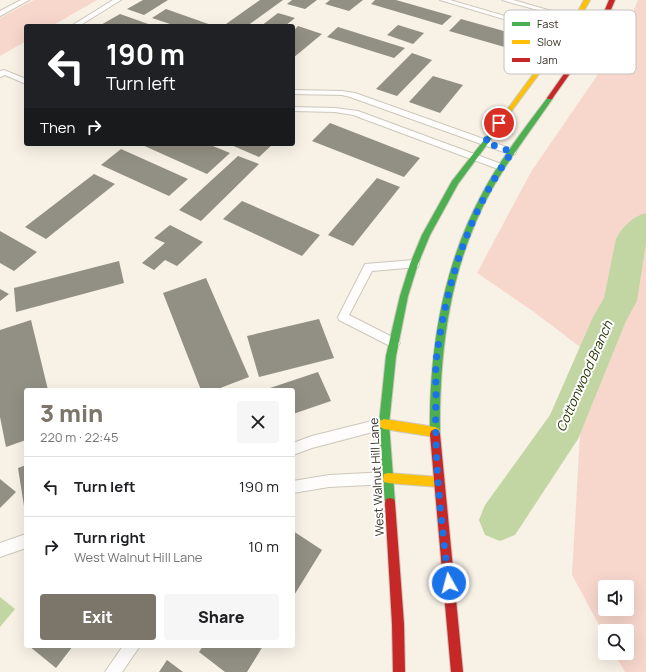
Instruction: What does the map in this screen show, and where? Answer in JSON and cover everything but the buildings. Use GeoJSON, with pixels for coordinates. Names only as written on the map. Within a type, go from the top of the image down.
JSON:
{"type":"FeatureCollection","features":[{"type":"Feature","properties":{"kind":"main road","name":"West Walnut Hill Lane"},"geometry":{"type":"LineString","coordinates":[[582,10],[587,0]]}},
{"type":"Feature","properties":{"kind":"main road"},"geometry":{"type":"LineString","coordinates":[[608,10],[612,0]]}},
{"type":"Feature","properties":{"kind":"main road","name":"West Walnut Hill Lane"},"geometry":{"type":"LineString","coordinates":[[399,672],[398,624],[384,424],[391,356],[404,296],[414,264],[426,235],[455,182],[536,74]]}},
{"type":"Feature","properties":{"kind":"main road"},"geometry":{"type":"LineString","coordinates":[[457,672],[435,432],[437,355],[448,290],[459,254],[479,206],[501,167],[567,74]]}},
{"type":"Feature","properties":{"kind":"main road"},"geometry":{"type":"LineString","coordinates":[[384,424],[435,432]]}},
{"type":"Feature","properties":{"kind":"main road"},"geometry":{"type":"LineString","coordinates":[[388,478],[439,482]]}},
{"type":"Feature","properties":{"kind":"lane"},"geometry":{"type":"LineString","coordinates":[[0,14],[26,0]]}},
{"type":"Feature","properties":{"kind":"lane"},"geometry":{"type":"LineString","coordinates":[[77,24],[118,0]]}},
{"type":"Feature","properties":{"kind":"lane"},"geometry":{"type":"LineString","coordinates":[[443,0],[504,18]]}},
{"type":"Feature","properties":{"kind":"lane"},"geometry":{"type":"LineString","coordinates":[[505,0],[543,10]]}},
{"type":"Feature","properties":{"kind":"lane"},"geometry":{"type":"LineString","coordinates":[[0,75],[4,72],[24,81]]}},
{"type":"Feature","properties":{"kind":"lane"},"geometry":{"type":"LineString","coordinates":[[295,92],[342,93],[352,95],[512,152]]}},
{"type":"Feature","properties":{"kind":"lane"},"geometry":{"type":"LineString","coordinates":[[295,109],[335,110],[355,113],[501,167]]}},
{"type":"Feature","properties":{"kind":"lane"},"geometry":{"type":"LineString","coordinates":[[394,343],[343,317],[369,267],[414,264]]}},
{"type":"Feature","properties":{"kind":"lane"},"geometry":{"type":"LineString","coordinates":[[295,447],[384,424]]}},
{"type":"Feature","properties":{"kind":"lane"},"geometry":{"type":"LineString","coordinates":[[295,487],[328,481],[388,478]]}},
{"type":"Feature","properties":{"kind":"lane"},"geometry":{"type":"LineString","coordinates":[[0,550],[24,543]]}},
{"type":"Feature","properties":{"kind":"lane"},"geometry":{"type":"LineString","coordinates":[[112,672],[130,648]]}},
{"type":"Feature","properties":{"kind":"shaded area"},"geometry":{"type":"Polygon","coordinates":[[[34,0],[97,0],[55,24],[24,24],[24,42],[0,56],[0,18],[34,0]]]}},
{"type":"Feature","properties":{"kind":"shaded area"},"geometry":{"type":"Polygon","coordinates":[[[638,0],[646,0],[646,672],[625,672],[618,660],[634,660],[634,624],[599,624],[572,575],[580,434],[592,356],[534,312],[477,273],[531,172],[598,74],[636,74],[636,10],[634,10],[638,0]]]}},
{"type":"Feature","properties":{"kind":"shaded area"},"geometry":{"type":"Polygon","coordinates":[[[0,597],[15,609],[0,627],[0,597]]]}},
{"type":"Feature","properties":{"kind":"waterway","name":"Cottonwood Branch"},"geometry":{"type":"LineString","coordinates":[[500,520],[564,427],[610,317],[620,301],[631,239],[646,224]]}},
{"type":"Feature","properties":{"kind":"traffic: fast"},"geometry":{"type":"LineString","coordinates":[[435,434],[436,376],[439,347],[449,289],[457,261],[479,207],[494,178],[550,98]]}},
{"type":"Feature","properties":{"kind":"traffic: fast"},"geometry":{"type":"LineString","coordinates":[[390,503],[384,424],[391,356],[404,296],[414,264],[426,235],[455,183],[497,127]]}},
{"type":"Feature","properties":{"kind":"traffic: slow"},"geometry":{"type":"LineString","coordinates":[[582,10],[587,0]]}},
{"type":"Feature","properties":{"kind":"traffic: slow"},"geometry":{"type":"LineString","coordinates":[[497,127],[536,74]]}},
{"type":"Feature","properties":{"kind":"traffic: slow"},"geometry":{"type":"LineString","coordinates":[[384,424],[435,432]]}},
{"type":"Feature","properties":{"kind":"traffic: slow"},"geometry":{"type":"LineString","coordinates":[[388,478],[439,482]]}},
{"type":"Feature","properties":{"kind":"traffic: jam"},"geometry":{"type":"LineString","coordinates":[[608,10],[612,0]]}},
{"type":"Feature","properties":{"kind":"traffic: jam"},"geometry":{"type":"LineString","coordinates":[[550,98],[567,74]]}},
{"type":"Feature","properties":{"kind":"traffic: jam"},"geometry":{"type":"LineString","coordinates":[[435,434],[457,672]]}},
{"type":"Feature","properties":{"kind":"traffic: jam"},"geometry":{"type":"LineString","coordinates":[[390,503],[398,624],[399,672]]}},
{"type":"Feature","properties":{"kind":"route"},"geometry":{"type":"LineString","coordinates":[[449,583],[441,513],[435,432],[437,355],[448,290],[459,254],[479,206],[501,167],[512,152],[485,142],[499,123]]}}]}
